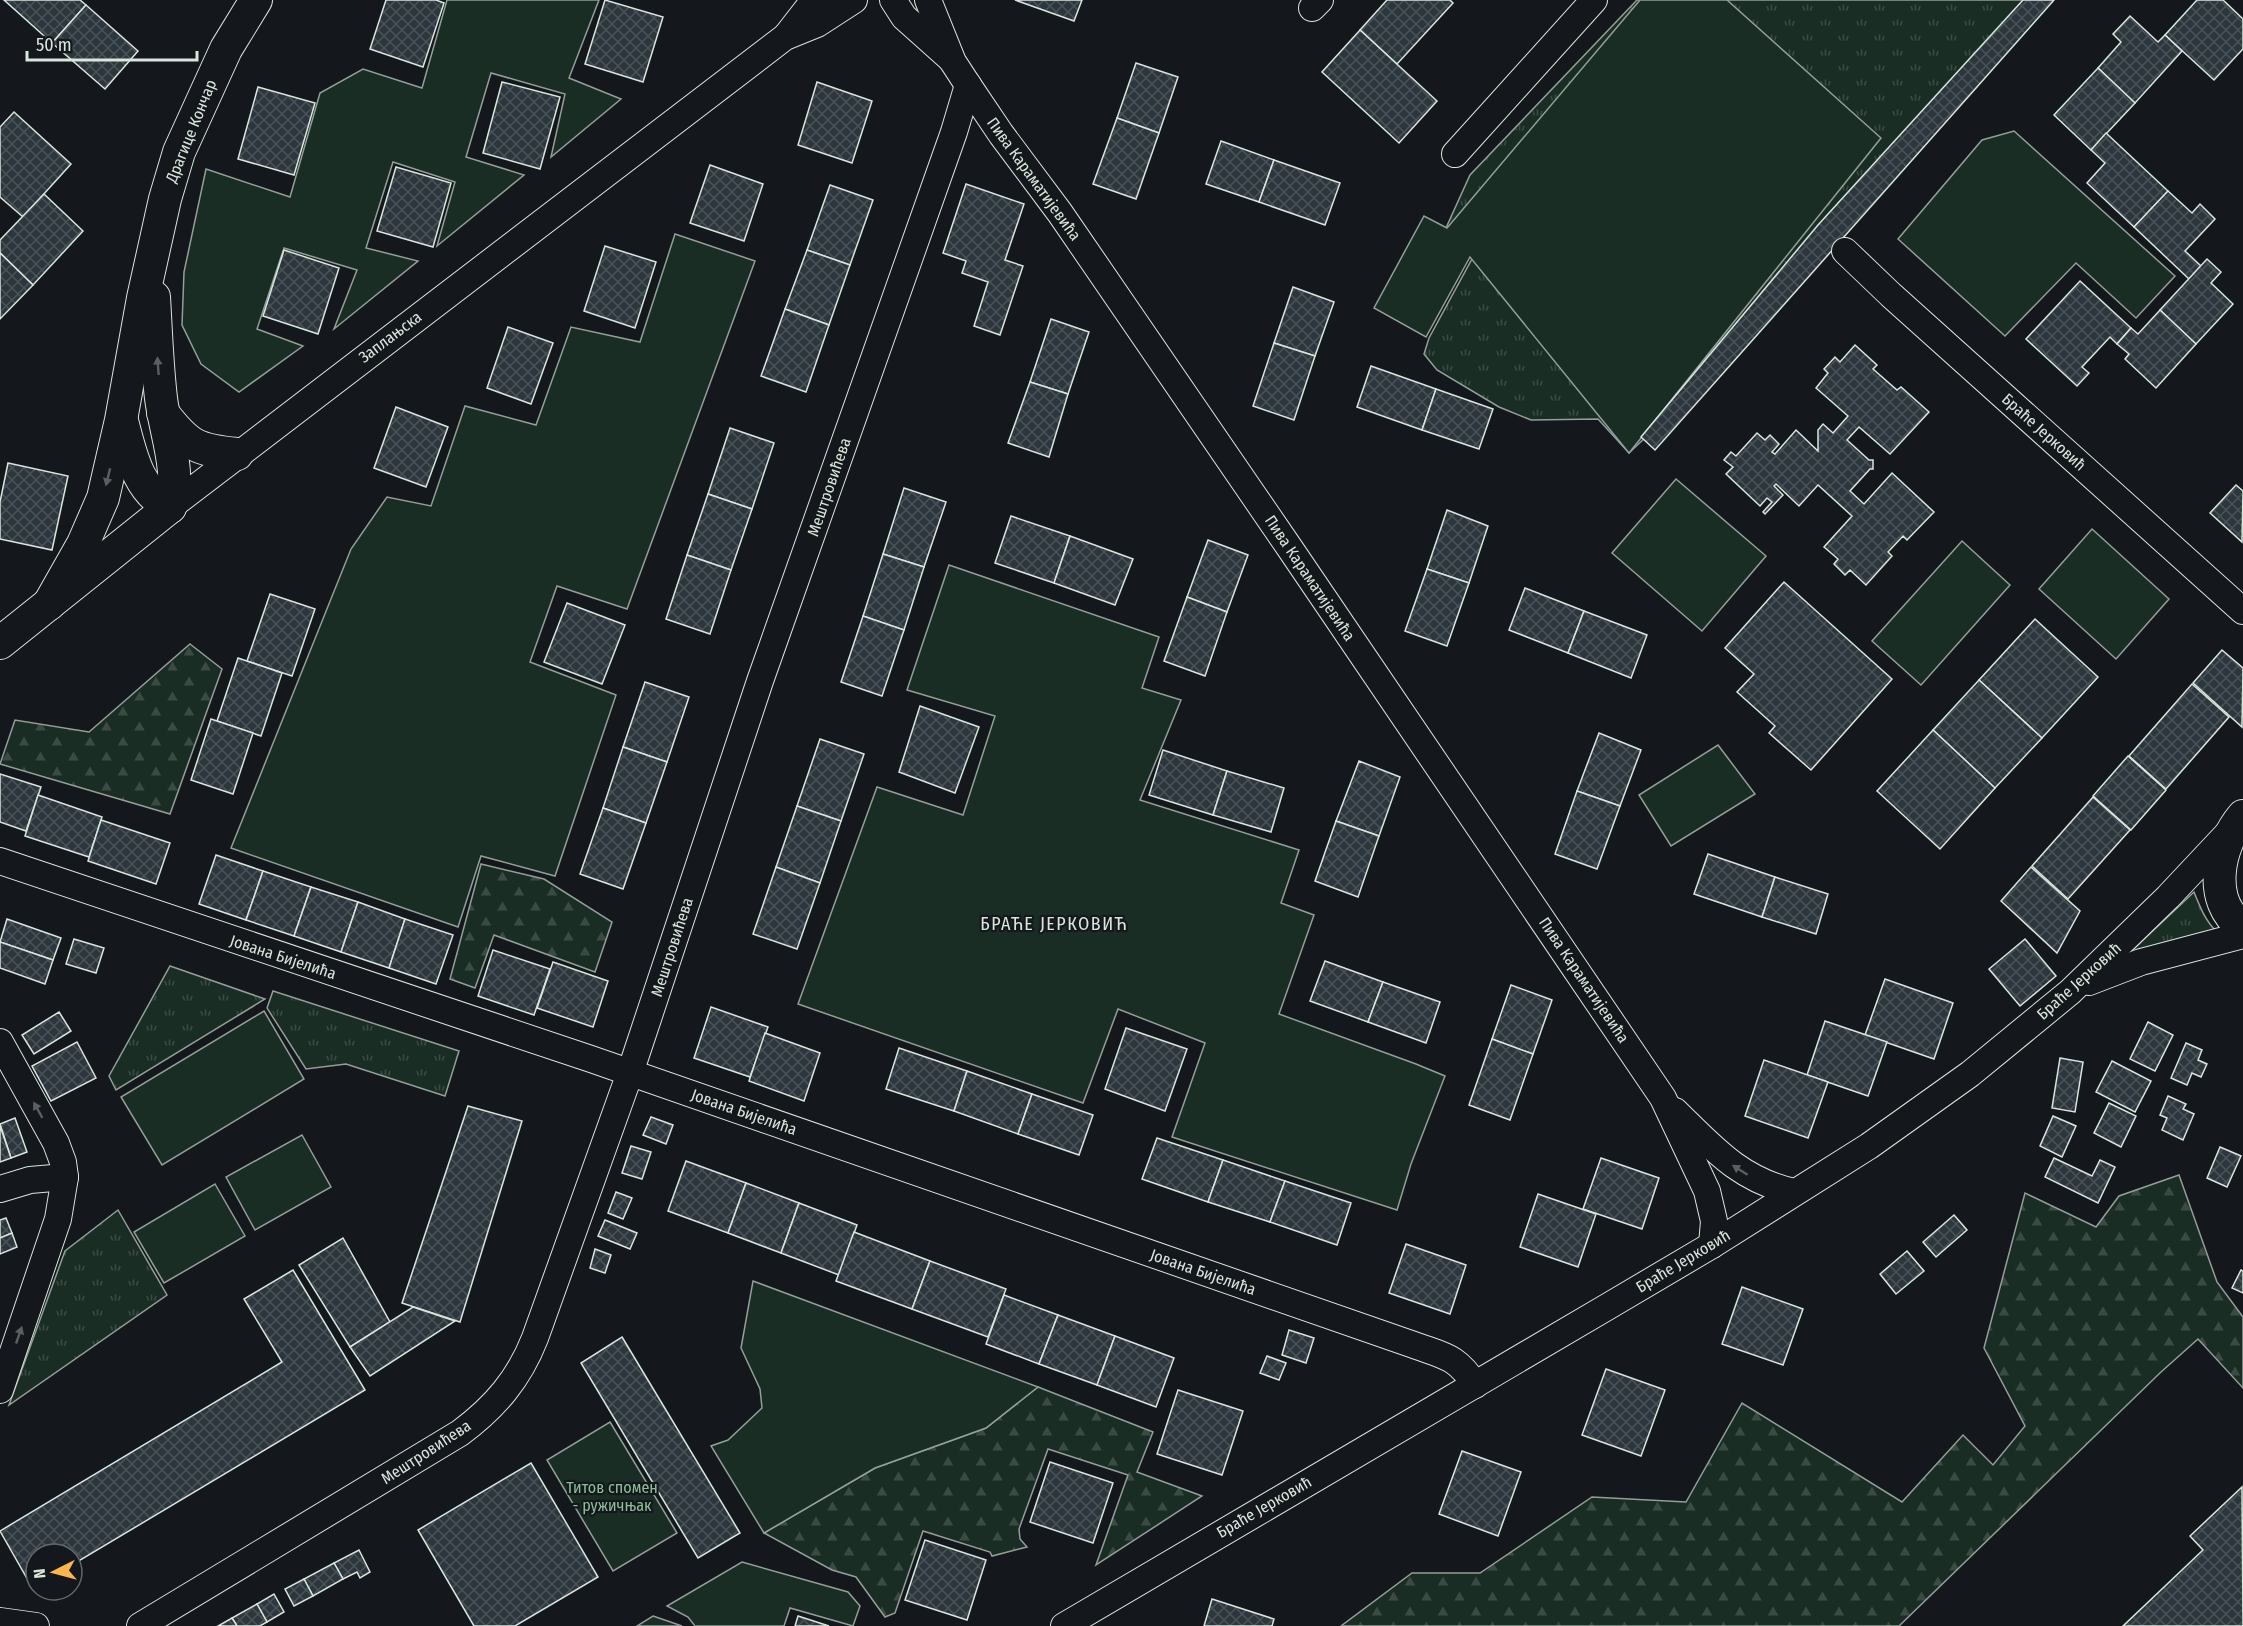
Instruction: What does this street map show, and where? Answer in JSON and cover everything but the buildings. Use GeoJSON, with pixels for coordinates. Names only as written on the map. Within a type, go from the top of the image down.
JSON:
{"type":"FeatureCollection","features":[{"type":"Feature","properties":{"kind":"main road","name":"Драгице Кончар"},"geometry":{"type":"LineString","coordinates":[[49,604],[83,544],[103,498],[165,199],[179,153],[226,49],[256,0]]}},
{"type":"Feature","properties":{"kind":"main road","name":"Драгице Кончар"},"geometry":{"type":"LineString","coordinates":[[150,272],[154,291],[163,413],[174,475],[174,493],[170,507]]}},
{"type":"Feature","properties":{"kind":"main road"},"geometry":{"type":"LineString","coordinates":[[163,413],[177,432],[193,444],[206,450],[237,454]]}},
{"type":"Feature","properties":{"kind":"main road"},"geometry":{"type":"LineString","coordinates":[[121,420],[141,479],[152,495],[170,507]]}},
{"type":"Feature","properties":{"kind":"main road","name":"Заплањска"},"geometry":{"type":"LineString","coordinates":[[0,643],[170,507]]}},
{"type":"Feature","properties":{"kind":"main road"},"geometry":{"type":"LineString","coordinates":[[2238,823],[2220,869],[2221,893],[2232,917],[2243,927]]}},
{"type":"Feature","properties":{"kind":"street","name":"Заплањска"},"geometry":{"type":"LineString","coordinates":[[170,507],[785,37],[817,0]]}},
{"type":"Feature","properties":{"kind":"street","name":"Заплањска"},"geometry":{"type":"LineString","coordinates":[[785,37],[817,24],[854,0]]}},
{"type":"Feature","properties":{"kind":"street","name":"Пива Караматијевића"},"geometry":{"type":"LineString","coordinates":[[893,0],[904,17],[953,62]]}},
{"type":"Feature","properties":{"kind":"street","name":"Пива Караматијевића"},"geometry":{"type":"LineString","coordinates":[[928,0],[953,62],[968,86],[1060,213],[1663,1098],[1707,1191],[1714,1221],[1712,1245]]}},
{"type":"Feature","properties":{"kind":"street"},"geometry":{"type":"LineString","coordinates":[[1455,154],[1594,0]]}},
{"type":"Feature","properties":{"kind":"street","name":"Мештровићева"},"geometry":{"type":"LineString","coordinates":[[140,1626],[460,1433],[472,1424],[513,1382],[528,1358],[630,1073],[760,681],[954,132],[968,86]]}},
{"type":"Feature","properties":{"kind":"street","name":"Браће Јерковић"},"geometry":{"type":"LineString","coordinates":[[1845,251],[2243,611]]}},
{"type":"Feature","properties":{"kind":"street","name":"Браће Јерковић"},"geometry":{"type":"LineString","coordinates":[[1064,1626],[1712,1245],[1869,1146],[1970,1074],[2070,992],[2168,897],[2238,823]]}},
{"type":"Feature","properties":{"kind":"street","name":"Јована Бијелића"},"geometry":{"type":"LineString","coordinates":[[1,867],[630,1073],[1444,1356],[1454,1360],[1465,1370],[1474,1385]]}},
{"type":"Feature","properties":{"kind":"street"},"geometry":{"type":"LineString","coordinates":[[2070,992],[2105,975],[2141,962],[2243,935]]}},
{"type":"Feature","properties":{"kind":"street"},"geometry":{"type":"LineString","coordinates":[[0,1042],[56,1143],[63,1162],[65,1177],[58,1219],[0,1390]]}},
{"type":"Feature","properties":{"kind":"street","name":"Пива Караматијевића"},"geometry":{"type":"LineString","coordinates":[[1663,1098],[1721,1156],[1739,1170],[1771,1187],[1794,1192]]}},
{"type":"Feature","properties":{"kind":"street"},"geometry":{"type":"LineString","coordinates":[[0,1189],[30,1180],[65,1177]]}},
{"type":"Feature","properties":{"kind":"street"},"geometry":{"type":"LineString","coordinates":[[0,1621],[36,1626]]}},
{"type":"Feature","properties":{"kind":"green space"},"geometry":{"type":"Polygon","coordinates":[[[447,0],[599,0],[569,78],[621,99],[551,157],[565,94],[491,73],[466,157],[524,175],[437,246],[455,182],[393,162],[366,248],[418,261],[334,329],[357,270],[284,248],[257,329],[303,346],[239,392],[201,364],[182,325],[184,272],[206,169],[290,197],[320,93],[363,69],[422,88],[447,0]]]}},
{"type":"Feature","properties":{"kind":"green space"},"geometry":{"type":"Polygon","coordinates":[[[1637,0],[2031,0],[1647,436],[1629,453],[1598,419],[1531,420],[1499,407],[1437,370],[1424,354],[1429,338],[1479,246],[1446,228],[1470,175],[1637,0]]]}},
{"type":"Feature","properties":{"kind":"green space"},"geometry":{"type":"Polygon","coordinates":[[[1640,0],[1727,0],[1881,138],[1629,453],[1470,257],[1426,337],[1374,308],[1424,216],[1447,228],[1640,0]]]}},
{"type":"Feature","properties":{"kind":"green space"},"geometry":{"type":"Polygon","coordinates":[[[2014,131],[2175,276],[2136,318],[2076,263],[2005,336],[1898,239],[1982,140],[2014,131]]]}},
{"type":"Feature","properties":{"kind":"green space"},"geometry":{"type":"Polygon","coordinates":[[[675,234],[755,261],[627,609],[557,586],[530,662],[616,695],[555,876],[481,856],[458,927],[231,848],[351,549],[387,497],[431,506],[465,406],[536,425],[571,327],[640,342],[675,234]]]}},
{"type":"Feature","properties":{"kind":"green space"},"geometry":{"type":"Polygon","coordinates":[[[1676,479],[1766,556],[1702,631],[1612,553],[1676,479]]]}},
{"type":"Feature","properties":{"kind":"green space"},"geometry":{"type":"Polygon","coordinates":[[[2092,529],[2169,599],[2116,659],[2039,589],[2092,529]]]}},
{"type":"Feature","properties":{"kind":"green space"},"geometry":{"type":"Polygon","coordinates":[[[1962,541],[2010,585],[1921,685],[1872,641],[1962,541]]]}},
{"type":"Feature","properties":{"kind":"green space"},"geometry":{"type":"Polygon","coordinates":[[[949,565],[1159,637],[1142,688],[1181,700],[1140,800],[1299,850],[1281,903],[1314,915],[1279,1014],[1445,1076],[1411,1164],[1397,1210],[1172,1137],[1205,1043],[1118,1009],[1083,1103],[798,1004],[877,787],[963,815],[995,716],[907,690],[949,565]]]}},
{"type":"Feature","properties":{"kind":"green space"},"geometry":{"type":"Polygon","coordinates":[[[190,644],[222,669],[170,814],[0,764],[15,720],[89,732],[190,644]]]}},
{"type":"Feature","properties":{"kind":"green space"},"geometry":{"type":"Polygon","coordinates":[[[1718,745],[1755,794],[1671,846],[1639,795],[1718,745]]]}},
{"type":"Feature","properties":{"kind":"green space"},"geometry":{"type":"Polygon","coordinates":[[[481,864],[544,879],[612,922],[595,972],[494,935],[475,988],[450,979],[481,864]]]}},
{"type":"Feature","properties":{"kind":"green space"},"geometry":{"type":"Polygon","coordinates":[[[2194,892],[2206,918],[2216,931],[2121,961],[2194,892]]]}},
{"type":"Feature","properties":{"kind":"green space"},"geometry":{"type":"Polygon","coordinates":[[[170,966],[265,999],[116,1090],[109,1076],[170,966]]]}},
{"type":"Feature","properties":{"kind":"green space"},"geometry":{"type":"Polygon","coordinates":[[[273,991],[459,1051],[445,1096],[346,1064],[306,1069],[267,1008],[273,991]]]}},
{"type":"Feature","properties":{"kind":"green space"},"geometry":{"type":"Polygon","coordinates":[[[264,1011],[304,1079],[162,1165],[121,1097],[264,1011]]]}},
{"type":"Feature","properties":{"kind":"green space"},"geometry":{"type":"Polygon","coordinates":[[[302,1135],[331,1187],[255,1230],[226,1177],[302,1135]]]}},
{"type":"Feature","properties":{"kind":"green space"},"geometry":{"type":"Polygon","coordinates":[[[2179,1175],[2217,1282],[2243,1317],[2243,1388],[2198,1339],[2161,1372],[1899,1626],[1341,1626],[1412,1573],[1480,1573],[1592,1497],[1686,1502],[1742,1403],[1902,1502],[1963,1435],[1993,1465],[2025,1426],[1984,1348],[2025,1193],[2096,1227],[2119,1196],[2179,1175]]]}},
{"type":"Feature","properties":{"kind":"green space"},"geometry":{"type":"Polygon","coordinates":[[[215,1184],[245,1236],[164,1283],[134,1232],[215,1184]]]}},
{"type":"Feature","properties":{"kind":"green space"},"geometry":{"type":"Polygon","coordinates":[[[118,1210],[167,1295],[9,1405],[65,1251],[118,1210]]]}},
{"type":"Feature","properties":{"kind":"green space"},"geometry":{"type":"Polygon","coordinates":[[[753,1281],[1038,1387],[986,1428],[875,1468],[764,1533],[711,1446],[728,1440],[762,1408],[760,1389],[741,1348],[753,1281]]]}},
{"type":"Feature","properties":{"kind":"green space"},"geometry":{"type":"Polygon","coordinates":[[[1038,1387],[1153,1432],[1137,1472],[1202,1496],[1096,1565],[1128,1475],[1048,1449],[1019,1529],[1020,1539],[1027,1547],[992,1556],[990,1552],[923,1531],[895,1613],[885,1617],[856,1577],[832,1570],[764,1533],[875,1468],[986,1428],[1038,1387]]]}},
{"type":"Feature","properties":{"kind":"green space","name":"Титов спомен - ружичњак"},"geometry":{"type":"Polygon","coordinates":[[[610,1422],[677,1533],[613,1571],[547,1460],[610,1422]]]}},
{"type":"Feature","properties":{"kind":"green space"},"geometry":{"type":"Polygon","coordinates":[[[742,1562],[848,1592],[860,1606],[853,1626],[790,1608],[784,1626],[695,1626],[688,1617],[667,1606],[742,1562]]]}},
{"type":"Feature","properties":{"kind":"green space"},"geometry":{"type":"Polygon","coordinates":[[[653,1616],[682,1626],[637,1626],[653,1616]]]}},
{"type":"Feature","properties":{"kind":"district","name":"БРАЋЕ ЈЕРКОВИЋ"},"geometry":{"type":"Point","coordinates":[1054,924]}}]}
